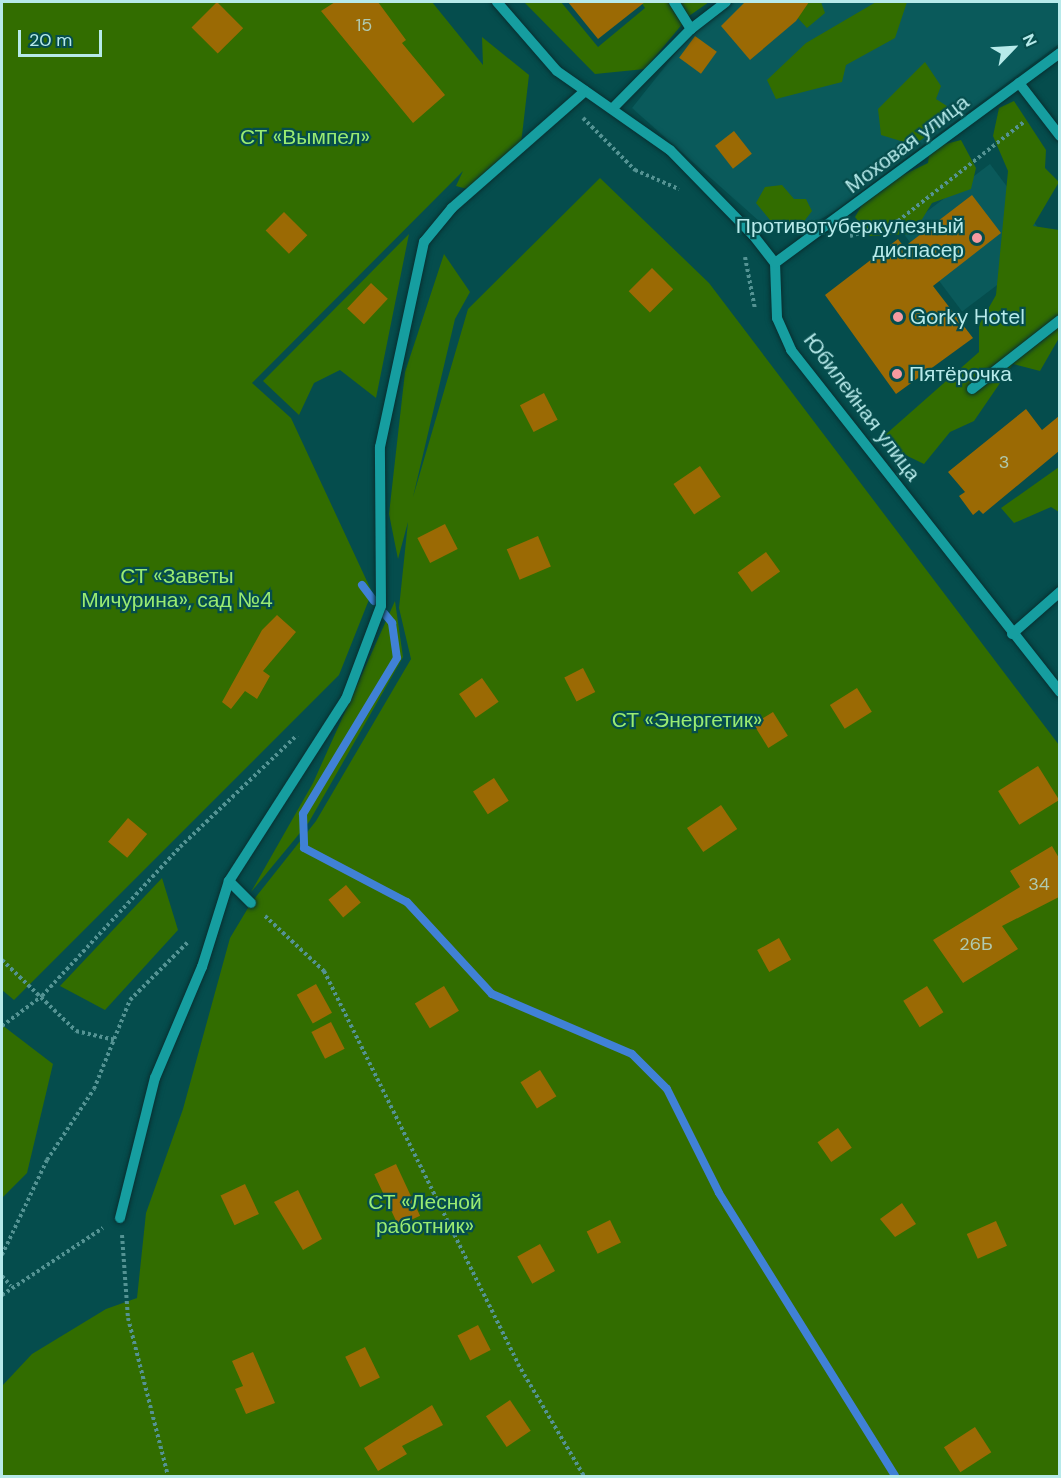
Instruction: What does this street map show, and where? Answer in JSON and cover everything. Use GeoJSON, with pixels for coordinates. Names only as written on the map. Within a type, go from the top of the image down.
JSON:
{"type":"FeatureCollection","features":[{"type":"Feature","properties":{"kind":"street"},"geometry":{"type":"LineString","coordinates":[[497,2],[557,70],[670,150],[725,202],[775,263]]}},
{"type":"Feature","properties":{"kind":"street"},"geometry":{"type":"LineString","coordinates":[[674,2],[691,29]]}},
{"type":"Feature","properties":{"kind":"street"},"geometry":{"type":"LineString","coordinates":[[613,108],[691,29],[726,2]]}},
{"type":"Feature","properties":{"kind":"street","name":"Моховая улица"},"geometry":{"type":"LineString","coordinates":[[775,263],[844,217],[1059,53]]}},
{"type":"Feature","properties":{"kind":"street"},"geometry":{"type":"LineString","coordinates":[[1019,83],[1059,136]]}},
{"type":"Feature","properties":{"kind":"street"},"geometry":{"type":"LineString","coordinates":[[120,1218],[155,1078],[202,968],[229,881],[346,699],[381,606],[380,447],[424,242],[452,208],[585,91]]}},
{"type":"Feature","properties":{"kind":"street","name":"Юбилейная улица"},"geometry":{"type":"LineString","coordinates":[[775,263],[777,318],[791,350],[1059,692]]}},
{"type":"Feature","properties":{"kind":"street"},"geometry":{"type":"LineString","coordinates":[[972,389],[1059,320]]}},
{"type":"Feature","properties":{"kind":"street"},"geometry":{"type":"LineString","coordinates":[[1012,634],[1059,592]]}},
{"type":"Feature","properties":{"kind":"street"},"geometry":{"type":"LineString","coordinates":[[229,881],[251,903]]}},
{"type":"Feature","properties":{"kind":"path"},"geometry":{"type":"LineString","coordinates":[[570,105],[634,170],[688,193]]}},
{"type":"Feature","properties":{"kind":"path"},"geometry":{"type":"LineString","coordinates":[[850,236],[898,221],[1040,109]]}},
{"type":"Feature","properties":{"kind":"path"},"geometry":{"type":"LineString","coordinates":[[741,250],[756,312]]}},
{"type":"Feature","properties":{"kind":"path"},"geometry":{"type":"LineString","coordinates":[[2,1026],[42,996],[180,847],[308,727]]}},
{"type":"Feature","properties":{"kind":"path"},"geometry":{"type":"LineString","coordinates":[[251,903],[324,971],[518,1364],[584,1476]]}},
{"type":"Feature","properties":{"kind":"path"},"geometry":{"type":"LineString","coordinates":[[2,1255],[47,1160],[94,1089],[130,1000],[194,935]]}},
{"type":"Feature","properties":{"kind":"path"},"geometry":{"type":"LineString","coordinates":[[2,960],[30,984],[76,1031],[114,1040]]}},
{"type":"Feature","properties":{"kind":"path"},"geometry":{"type":"LineString","coordinates":[[2,1295],[11,1286],[120,1218],[128,1318],[168,1476]]}},
{"type":"Feature","properties":{"kind":"path"},"geometry":{"type":"LineString","coordinates":[[2,1276],[11,1286]]}},
{"type":"Feature","properties":{"kind":"shaded area"},"geometry":{"type":"Polygon","coordinates":[[[734,2],[1059,2],[1059,44],[835,211],[798,232],[768,229],[632,108],[691,34],[734,2]]]}},
{"type":"Feature","properties":{"kind":"shaded area","name":"Противотуберкулезный диспасер"},"geometry":{"type":"Polygon","coordinates":[[[990,164],[1051,245],[962,311],[901,231],[990,164]]]}},
{"type":"Feature","properties":{"kind":"green space","name":"СТ «Заветы Мичурина», сад №4"},"geometry":{"type":"Polygon","coordinates":[[[2,2],[432,2],[483,65],[482,37],[529,75],[521,144],[478,192],[456,186],[463,171],[252,383],[291,418],[372,592],[339,675],[14,1000],[2,990],[2,2]]]}},
{"type":"Feature","properties":{"kind":"green space"},"geometry":{"type":"Polygon","coordinates":[[[524,2],[561,2],[598,47],[645,8],[641,2],[709,2],[689,16],[645,69],[595,74],[524,2]]]}},
{"type":"Feature","properties":{"kind":"green space"},"geometry":{"type":"Polygon","coordinates":[[[783,2],[821,2],[825,13],[807,28],[783,2]]]}},
{"type":"Feature","properties":{"kind":"green space"},"geometry":{"type":"Polygon","coordinates":[[[876,2],[907,2],[895,38],[846,65],[842,82],[776,99],[767,80],[806,43],[876,2]]]}},
{"type":"Feature","properties":{"kind":"green space"},"geometry":{"type":"Polygon","coordinates":[[[925,62],[941,86],[936,99],[950,108],[944,123],[914,145],[881,135],[878,109],[925,62]]]}},
{"type":"Feature","properties":{"kind":"green space"},"geometry":{"type":"Polygon","coordinates":[[[1014,101],[1046,150],[1045,168],[1059,182],[1033,226],[1059,230],[1059,338],[1040,371],[1013,364],[974,421],[950,432],[924,464],[895,450],[885,435],[979,352],[979,325],[996,295],[1008,171],[993,136],[999,108],[1014,101]]]}},
{"type":"Feature","properties":{"kind":"green space"},"geometry":{"type":"Polygon","coordinates":[[[961,140],[976,168],[971,189],[932,203],[913,234],[870,236],[855,217],[870,191],[928,163],[930,148],[961,140]]]}},
{"type":"Feature","properties":{"kind":"green space","name":"СТ «Энергетик»"},"geometry":{"type":"Polygon","coordinates":[[[600,178],[709,283],[1059,745],[1059,1476],[2,1476],[2,1386],[32,1354],[106,1309],[137,1298],[146,1213],[183,1109],[230,938],[251,903],[316,821],[411,659],[399,608],[408,522],[398,559],[389,514],[405,372],[444,254],[470,292],[455,319],[413,497],[468,309],[600,178]]]}},
{"type":"Feature","properties":{"kind":"green space"},"geometry":{"type":"Polygon","coordinates":[[[782,185],[794,199],[806,199],[812,211],[802,224],[770,220],[756,203],[765,187],[782,185]]]}},
{"type":"Feature","properties":{"kind":"green space"},"geometry":{"type":"Polygon","coordinates":[[[409,234],[376,398],[340,370],[314,383],[299,415],[263,381],[409,234]]]}},
{"type":"Feature","properties":{"kind":"green space"},"geometry":{"type":"Polygon","coordinates":[[[1059,467],[1059,512],[1051,507],[1014,523],[1001,508],[1059,467]]]}},
{"type":"Feature","properties":{"kind":"green space"},"geometry":{"type":"Polygon","coordinates":[[[395,601],[403,657],[309,822],[251,892],[313,783],[395,601]]]}},
{"type":"Feature","properties":{"kind":"green space"},"geometry":{"type":"Polygon","coordinates":[[[162,878],[178,930],[105,1010],[60,986],[162,878]]]}},
{"type":"Feature","properties":{"kind":"green space"},"geometry":{"type":"Polygon","coordinates":[[[2,1025],[53,1064],[27,1173],[2,1198],[2,1025]]]}},
{"type":"Feature","properties":{"kind":"building"},"geometry":{"type":"Polygon","coordinates":[[[217,2],[243,28],[218,54],[192,27],[217,2]]]}},
{"type":"Feature","properties":{"kind":"building"},"geometry":{"type":"Polygon","coordinates":[[[335,2],[378,2],[406,40],[402,43],[445,95],[413,123],[321,11],[335,2]]]}},
{"type":"Feature","properties":{"kind":"building"},"geometry":{"type":"Polygon","coordinates":[[[568,2],[645,2],[598,39],[568,2]]]}},
{"type":"Feature","properties":{"kind":"building"},"geometry":{"type":"Polygon","coordinates":[[[745,2],[809,2],[796,21],[750,60],[721,26],[745,2]]]}},
{"type":"Feature","properties":{"kind":"building"},"geometry":{"type":"Polygon","coordinates":[[[695,36],[717,52],[701,74],[679,58],[695,36]]]}},
{"type":"Feature","properties":{"kind":"building"},"geometry":{"type":"Polygon","coordinates":[[[734,131],[752,154],[733,169],[715,146],[734,131]]]}},
{"type":"Feature","properties":{"kind":"building","name":"Gorky Hotel"},"geometry":{"type":"Polygon","coordinates":[[[972,195],[1001,233],[933,286],[973,338],[896,394],[825,295],[898,239],[904,247],[972,195]]]}},
{"type":"Feature","properties":{"kind":"building"},"geometry":{"type":"Polygon","coordinates":[[[284,212],[307,235],[289,254],[266,230],[284,212]]]}},
{"type":"Feature","properties":{"kind":"building"},"geometry":{"type":"Polygon","coordinates":[[[652,268],[673,289],[650,313],[629,291],[652,268]]]}},
{"type":"Feature","properties":{"kind":"building"},"geometry":{"type":"Polygon","coordinates":[[[371,283],[388,299],[364,324],[347,309],[371,283]]]}},
{"type":"Feature","properties":{"kind":"building"},"geometry":{"type":"Polygon","coordinates":[[[544,393],[558,420],[534,432],[520,405],[544,393]]]}},
{"type":"Feature","properties":{"kind":"building"},"geometry":{"type":"Polygon","coordinates":[[[1026,409],[1042,430],[1059,416],[1059,451],[983,514],[979,510],[973,515],[959,496],[965,492],[948,472],[1026,409]]]}},
{"type":"Feature","properties":{"kind":"building"},"geometry":{"type":"Polygon","coordinates":[[[700,466],[721,497],[694,515],[673,484],[700,466]]]}},
{"type":"Feature","properties":{"kind":"building"},"geometry":{"type":"Polygon","coordinates":[[[445,524],[458,549],[430,563],[417,538],[445,524]]]}},
{"type":"Feature","properties":{"kind":"building"},"geometry":{"type":"Polygon","coordinates":[[[538,536],[551,566],[520,580],[507,549],[538,536]]]}},
{"type":"Feature","properties":{"kind":"building"},"geometry":{"type":"Polygon","coordinates":[[[766,552],[780,571],[752,592],[738,573],[766,552]]]}},
{"type":"Feature","properties":{"kind":"building"},"geometry":{"type":"Polygon","coordinates":[[[277,615],[296,632],[263,671],[270,676],[257,699],[245,691],[231,709],[222,702],[262,630],[277,615]]]}},
{"type":"Feature","properties":{"kind":"building"},"geometry":{"type":"Polygon","coordinates":[[[583,668],[595,692],[577,702],[564,678],[583,668]]]}},
{"type":"Feature","properties":{"kind":"building"},"geometry":{"type":"Polygon","coordinates":[[[482,678],[499,702],[476,718],[459,694],[482,678]]]}},
{"type":"Feature","properties":{"kind":"building"},"geometry":{"type":"Polygon","coordinates":[[[857,688],[872,712],[845,729],[830,705],[857,688]]]}},
{"type":"Feature","properties":{"kind":"building"},"geometry":{"type":"Polygon","coordinates":[[[773,712],[788,736],[768,748],[753,724],[773,712]]]}},
{"type":"Feature","properties":{"kind":"building"},"geometry":{"type":"Polygon","coordinates":[[[1038,766],[1059,800],[1019,825],[998,791],[1038,766]]]}},
{"type":"Feature","properties":{"kind":"building"},"geometry":{"type":"Polygon","coordinates":[[[494,778],[509,801],[488,814],[473,792],[494,778]]]}},
{"type":"Feature","properties":{"kind":"building"},"geometry":{"type":"Polygon","coordinates":[[[721,805],[737,829],[703,852],[687,828],[721,805]]]}},
{"type":"Feature","properties":{"kind":"building"},"geometry":{"type":"Polygon","coordinates":[[[128,818],[147,834],[127,858],[108,842],[128,818]]]}},
{"type":"Feature","properties":{"kind":"building"},"geometry":{"type":"Polygon","coordinates":[[[1052,846],[1059,858],[1059,897],[1002,926],[1018,949],[963,983],[933,940],[1020,887],[1010,871],[1052,846]]]}},
{"type":"Feature","properties":{"kind":"building"},"geometry":{"type":"Polygon","coordinates":[[[346,885],[361,903],[343,917],[328,900],[346,885]]]}},
{"type":"Feature","properties":{"kind":"building"},"geometry":{"type":"Polygon","coordinates":[[[779,938],[791,960],[769,972],[757,950],[779,938]]]}},
{"type":"Feature","properties":{"kind":"building"},"geometry":{"type":"Polygon","coordinates":[[[316,984],[332,1013],[313,1024],[297,995],[316,984]]]}},
{"type":"Feature","properties":{"kind":"building"},"geometry":{"type":"Polygon","coordinates":[[[444,986],[459,1011],[430,1028],[415,1004],[444,986]]]}},
{"type":"Feature","properties":{"kind":"building"},"geometry":{"type":"Polygon","coordinates":[[[927,986],[943,1012],[920,1027],[903,1001],[927,986]]]}},
{"type":"Feature","properties":{"kind":"building"},"geometry":{"type":"Polygon","coordinates":[[[331,1022],[345,1049],[325,1059],[311,1032],[331,1022]]]}},
{"type":"Feature","properties":{"kind":"building"},"geometry":{"type":"Polygon","coordinates":[[[540,1070],[556,1096],[537,1108],[520,1082],[540,1070]]]}},
{"type":"Feature","properties":{"kind":"building"},"geometry":{"type":"Polygon","coordinates":[[[838,1128],[852,1148],[831,1162],[818,1142],[838,1128]]]}},
{"type":"Feature","properties":{"kind":"building"},"geometry":{"type":"Polygon","coordinates":[[[396,1164],[420,1216],[398,1226],[374,1174],[396,1164]]]}},
{"type":"Feature","properties":{"kind":"building"},"geometry":{"type":"Polygon","coordinates":[[[245,1184],[259,1214],[234,1225],[221,1195],[245,1184]]]}},
{"type":"Feature","properties":{"kind":"building"},"geometry":{"type":"Polygon","coordinates":[[[298,1190],[322,1239],[303,1250],[274,1202],[298,1190]]]}},
{"type":"Feature","properties":{"kind":"building"},"geometry":{"type":"Polygon","coordinates":[[[902,1203],[916,1224],[895,1237],[880,1219],[902,1203]]]}},
{"type":"Feature","properties":{"kind":"building"},"geometry":{"type":"Polygon","coordinates":[[[610,1220],[621,1242],[598,1254],[587,1231],[610,1220]]]}},
{"type":"Feature","properties":{"kind":"building"},"geometry":{"type":"Polygon","coordinates":[[[996,1221],[1007,1246],[978,1259],[967,1234],[996,1221]]]}},
{"type":"Feature","properties":{"kind":"building"},"geometry":{"type":"Polygon","coordinates":[[[540,1244],[555,1271],[532,1284],[517,1257],[540,1244]]]}},
{"type":"Feature","properties":{"kind":"building"},"geometry":{"type":"Polygon","coordinates":[[[478,1325],[491,1350],[470,1360],[458,1335],[478,1325]]]}},
{"type":"Feature","properties":{"kind":"building"},"geometry":{"type":"Polygon","coordinates":[[[365,1347],[380,1378],[360,1387],[345,1357],[365,1347]]]}},
{"type":"Feature","properties":{"kind":"building"},"geometry":{"type":"Polygon","coordinates":[[[253,1352],[275,1403],[246,1414],[235,1389],[243,1386],[232,1361],[253,1352]]]}},
{"type":"Feature","properties":{"kind":"building"},"geometry":{"type":"Polygon","coordinates":[[[510,1400],[531,1431],[507,1447],[486,1416],[510,1400]]]}},
{"type":"Feature","properties":{"kind":"building"},"geometry":{"type":"Polygon","coordinates":[[[432,1405],[443,1425],[402,1446],[407,1454],[378,1471],[364,1448],[432,1405]]]}},
{"type":"Feature","properties":{"kind":"building"},"geometry":{"type":"Polygon","coordinates":[[[975,1427],[991,1452],[960,1472],[944,1447],[975,1427]]]}},
{"type":"Feature","properties":{"kind":"waterway"},"geometry":{"type":"LineString","coordinates":[[362,585],[374,601]]}},
{"type":"Feature","properties":{"kind":"waterway"},"geometry":{"type":"LineString","coordinates":[[384,613],[392,623],[397,658],[303,814],[304,848],[407,902],[492,994],[632,1054],[667,1089],[719,1193],[895,1476]]}},
{"type":"Feature","properties":{"kind":"place","name":"Противотуберкулезный диспасер"},"geometry":{"type":"Point","coordinates":[977,238]}},
{"type":"Feature","properties":{"kind":"place","name":"Gorky Hotel"},"geometry":{"type":"Point","coordinates":[898,317]}},
{"type":"Feature","properties":{"kind":"place","name":"Пятёрочка"},"geometry":{"type":"Point","coordinates":[897,374]}},
{"type":"Feature","properties":{"kind":"park label","name":"СТ «Вымпел»"},"geometry":{"type":"Point","coordinates":[305,137]}},
{"type":"Feature","properties":{"kind":"park label","name":"СТ «Лесной работник»"},"geometry":{"type":"Point","coordinates":[425,1214]}}]}
